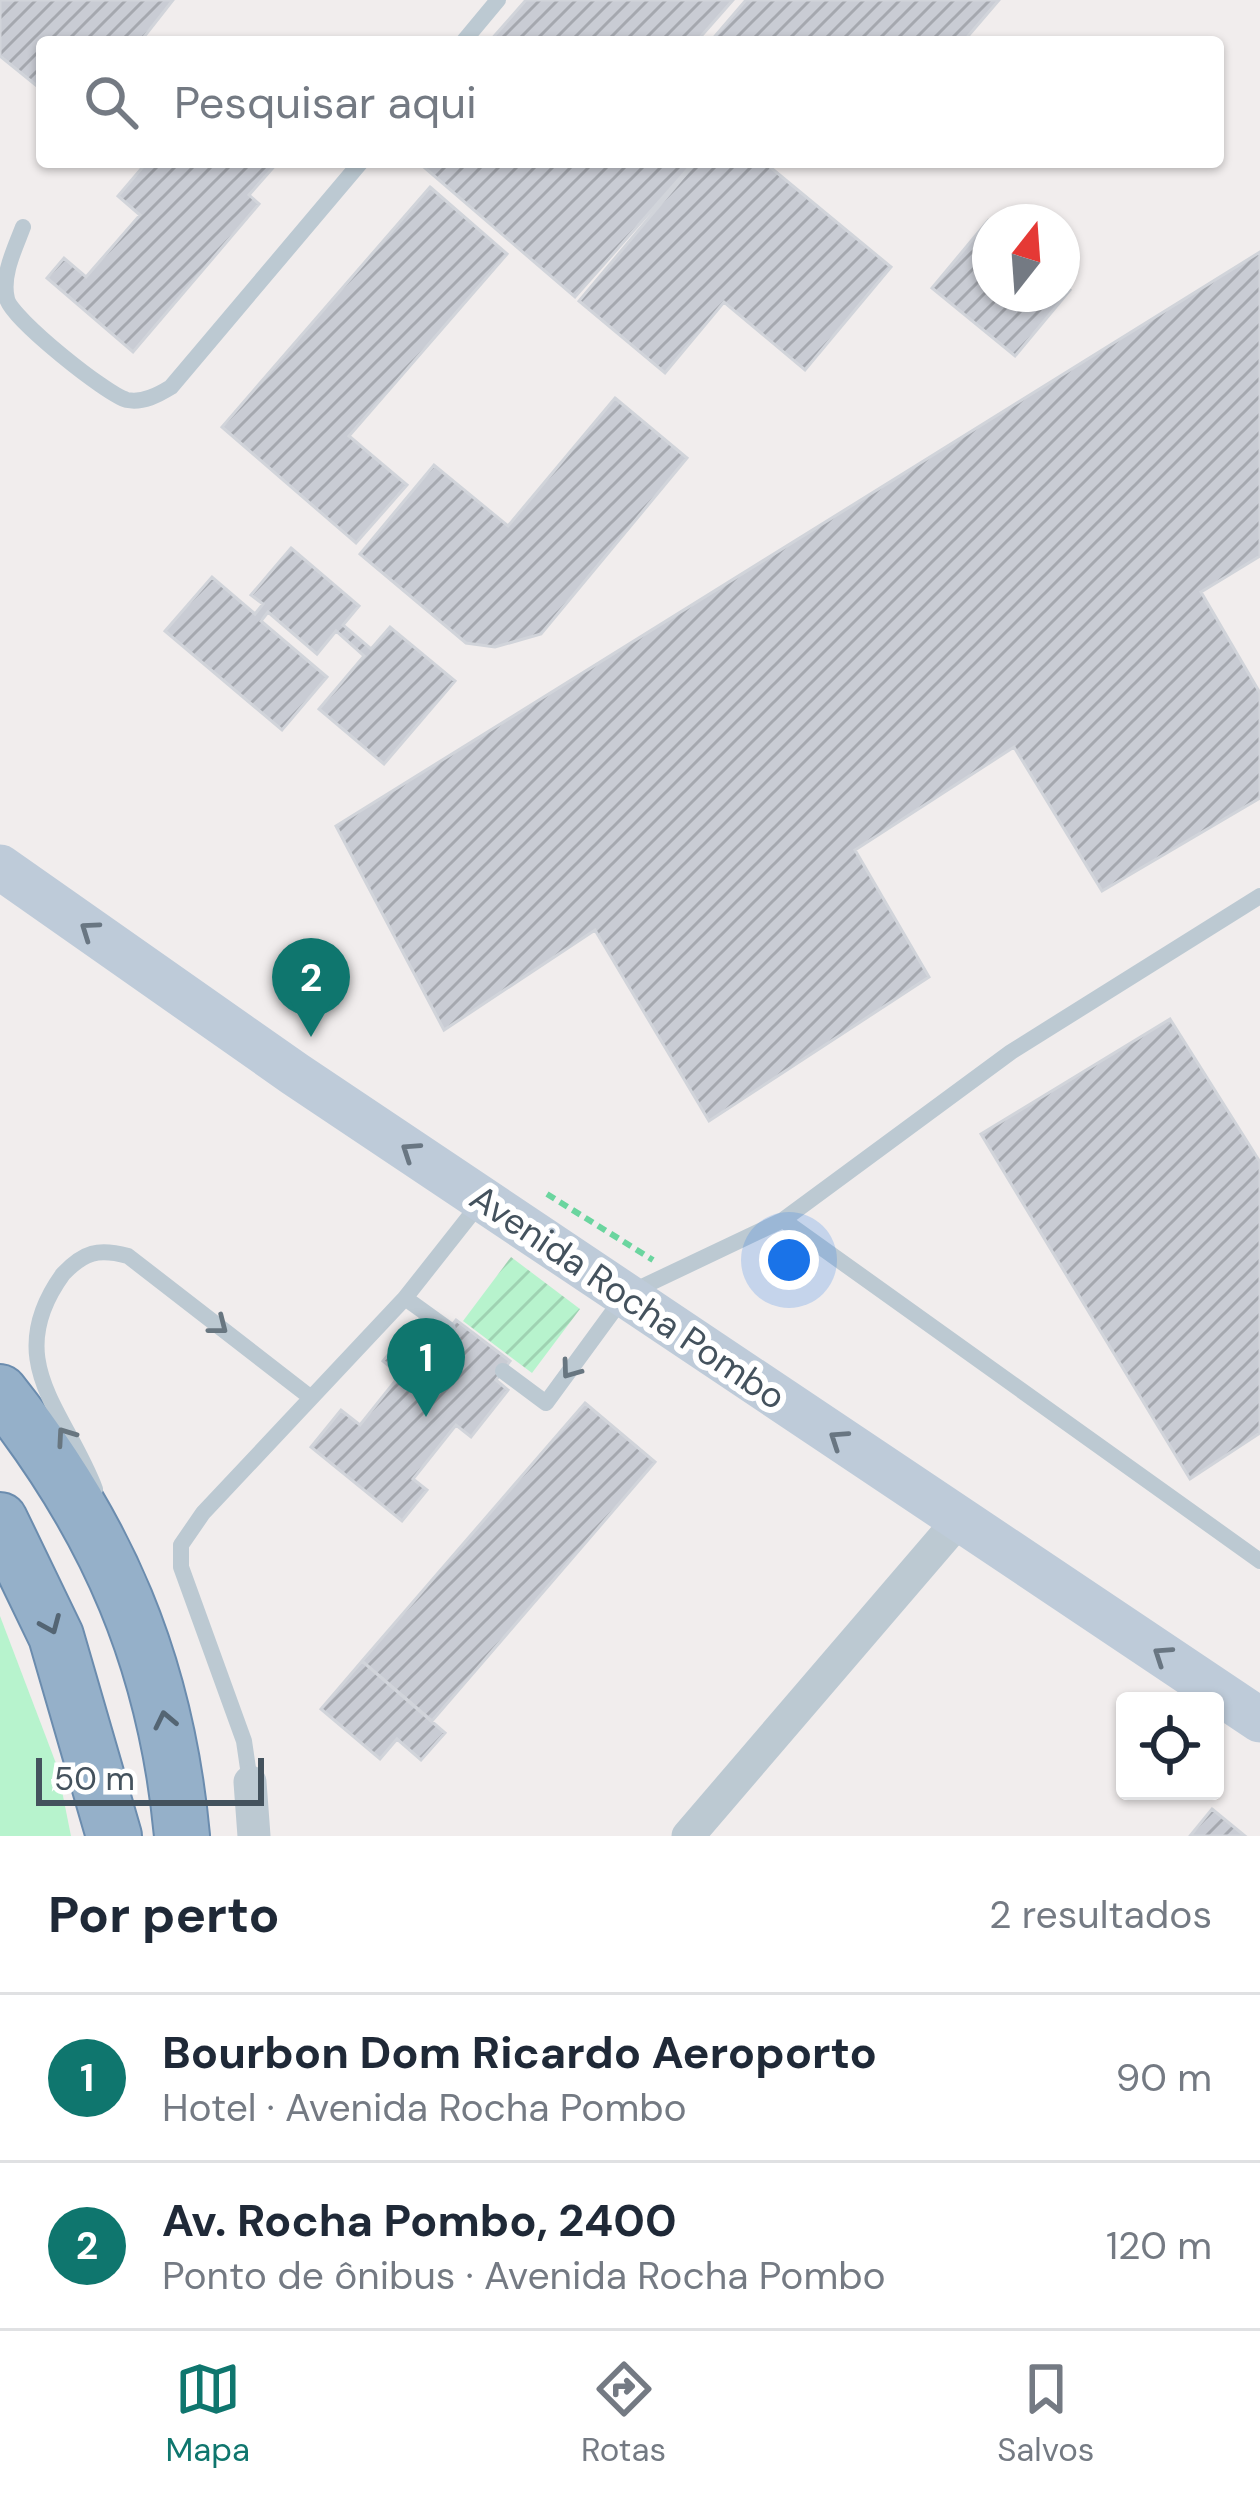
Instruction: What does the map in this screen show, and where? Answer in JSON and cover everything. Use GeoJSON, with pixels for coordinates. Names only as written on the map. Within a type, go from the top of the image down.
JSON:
{"type":"FeatureCollection","features":[{"type":"Feature","properties":{"kind":"highway"},"geometry":{"type":"LineString","coordinates":[[0,1392],[73,1489],[146,1649],[164,1714],[182,1836]]}},
{"type":"Feature","properties":{"kind":"highway"},"geometry":{"type":"LineString","coordinates":[[0,1520],[56,1636],[114,1836]]}},
{"type":"Feature","properties":{"kind":"main road","name":"Avenida Rocha Pombo"},"geometry":{"type":"LineString","coordinates":[[0,867],[482,1199],[1260,1720]]}},
{"type":"Feature","properties":{"kind":"street"},"geometry":{"type":"LineString","coordinates":[[688,1836],[958,1520]]}},
{"type":"Feature","properties":{"kind":"street"},"geometry":{"type":"LineString","coordinates":[[250,1782],[254,1836]]}},
{"type":"Feature","properties":{"kind":"lane"},"geometry":{"type":"LineString","coordinates":[[468,36],[498,0]]}},
{"type":"Feature","properties":{"kind":"lane"},"geometry":{"type":"LineString","coordinates":[[23,227],[8,269],[7,300],[26,326],[125,400],[151,399],[171,387],[357,168]]}},
{"type":"Feature","properties":{"kind":"lane"},"geometry":{"type":"LineString","coordinates":[[503,1371],[545,1402],[625,1295],[783,1220],[1011,1052],[1260,896]]}},
{"type":"Feature","properties":{"kind":"lane"},"geometry":{"type":"LineString","coordinates":[[250,1782],[244,1741],[181,1567],[181,1545],[310,1396],[406,1298],[482,1199]]}},
{"type":"Feature","properties":{"kind":"lane"},"geometry":{"type":"LineString","coordinates":[[783,1220],[1260,1561]]}},
{"type":"Feature","properties":{"kind":"lane"},"geometry":{"type":"LineString","coordinates":[[101,1543],[103,1509],[87,1468],[34,1392],[26,1360],[32,1322],[51,1286],[83,1253],[109,1251],[128,1256],[310,1396]]}},
{"type":"Feature","properties":{"kind":"lane"},"geometry":{"type":"LineString","coordinates":[[406,1298],[448,1329]]}},
{"type":"Feature","properties":{"kind":"green space"},"geometry":{"type":"Polygon","coordinates":[[[511,1257],[580,1309],[532,1373],[463,1321],[511,1257]]]}},
{"type":"Feature","properties":{"kind":"green space"},"geometry":{"type":"Polygon","coordinates":[[[0,1616],[57,1766],[71,1836],[0,1836],[0,1616]]]}},
{"type":"Feature","properties":{"kind":"building"},"geometry":{"type":"Polygon","coordinates":[[[0,0],[173,0],[145,36],[36,36],[36,85],[0,56],[0,0]]]}},
{"type":"Feature","properties":{"kind":"building"},"geometry":{"type":"Polygon","coordinates":[[[526,0],[733,0],[701,36],[494,36],[526,0]]]}},
{"type":"Feature","properties":{"kind":"building"},"geometry":{"type":"Polygon","coordinates":[[[746,0],[999,0],[968,36],[715,36],[746,0]]]}},
{"type":"Feature","properties":{"kind":"building"},"geometry":{"type":"Polygon","coordinates":[[[142,168],[273,168],[249,195],[259,204],[133,352],[47,278],[64,258],[86,277],[140,215],[118,196],[142,168]]]}},
{"type":"Feature","properties":{"kind":"building"},"geometry":{"type":"Polygon","coordinates":[[[425,168],[689,168],[575,297],[425,168]]]}},
{"type":"Feature","properties":{"kind":"building"},"geometry":{"type":"Polygon","coordinates":[[[691,168],[771,168],[891,267],[805,370],[724,302],[665,373],[579,301],[691,168]]]}},
{"type":"Feature","properties":{"kind":"building"},"geometry":{"type":"Polygon","coordinates":[[[430,187],[507,254],[349,436],[407,485],[356,543],[222,427],[430,187]]]}},
{"type":"Feature","properties":{"kind":"building"},"geometry":{"type":"Polygon","coordinates":[[[972,240],[972,312],[1052,312],[1015,356],[932,288],[972,240]]]}},
{"type":"Feature","properties":{"kind":"building"},"geometry":{"type":"Polygon","coordinates":[[[1260,252],[1260,556],[1201,592],[1260,693],[1260,798],[1102,891],[1014,747],[855,850],[929,977],[709,1121],[595,930],[444,1030],[336,826],[1260,252]]]}},
{"type":"Feature","properties":{"kind":"building"},"geometry":{"type":"Polygon","coordinates":[[[615,398],[687,458],[541,634],[495,647],[466,643],[360,554],[434,465],[508,526],[615,398]]]}},
{"type":"Feature","properties":{"kind":"building"},"geometry":{"type":"Polygon","coordinates":[[[291,548],[359,606],[343,625],[371,649],[390,627],[455,681],[384,764],[319,709],[364,656],[336,631],[317,654],[268,612],[261,621],[327,677],[282,730],[165,631],[212,577],[255,614],[263,604],[251,595],[291,548]]]}},
{"type":"Feature","properties":{"kind":"building"},"geometry":{"type":"Polygon","coordinates":[[[1170,1019],[1260,1162],[1260,1433],[1190,1479],[981,1134],[1170,1019]]]}},
{"type":"Feature","properties":{"kind":"building"},"geometry":{"type":"Polygon","coordinates":[[[456,1320],[510,1361],[496,1380],[508,1390],[471,1437],[456,1425],[413,1479],[427,1490],[402,1521],[311,1447],[341,1410],[360,1425],[400,1375],[383,1361],[416,1321],[441,1339],[456,1320]]]}},
{"type":"Feature","properties":{"kind":"building"},"geometry":{"type":"Polygon","coordinates":[[[585,1403],[655,1462],[432,1721],[362,1661],[585,1403]]]}},
{"type":"Feature","properties":{"kind":"building"},"geometry":{"type":"Polygon","coordinates":[[[362,1661],[445,1733],[421,1760],[397,1739],[380,1759],[321,1709],[362,1661]]]}},
{"type":"Feature","properties":{"kind":"building"},"geometry":{"type":"Polygon","coordinates":[[[1212,1809],[1245,1836],[1190,1836],[1212,1809]]]}},
{"type":"Feature","properties":{"kind":"place","name":"Av. Rocha Pombo, 2400"},"geometry":{"type":"Point","coordinates":[311,1037]}},
{"type":"Feature","properties":{"kind":"place","name":"Bourbon Dom Ricardo Aeroporto"},"geometry":{"type":"Point","coordinates":[426,1417]}}]}
